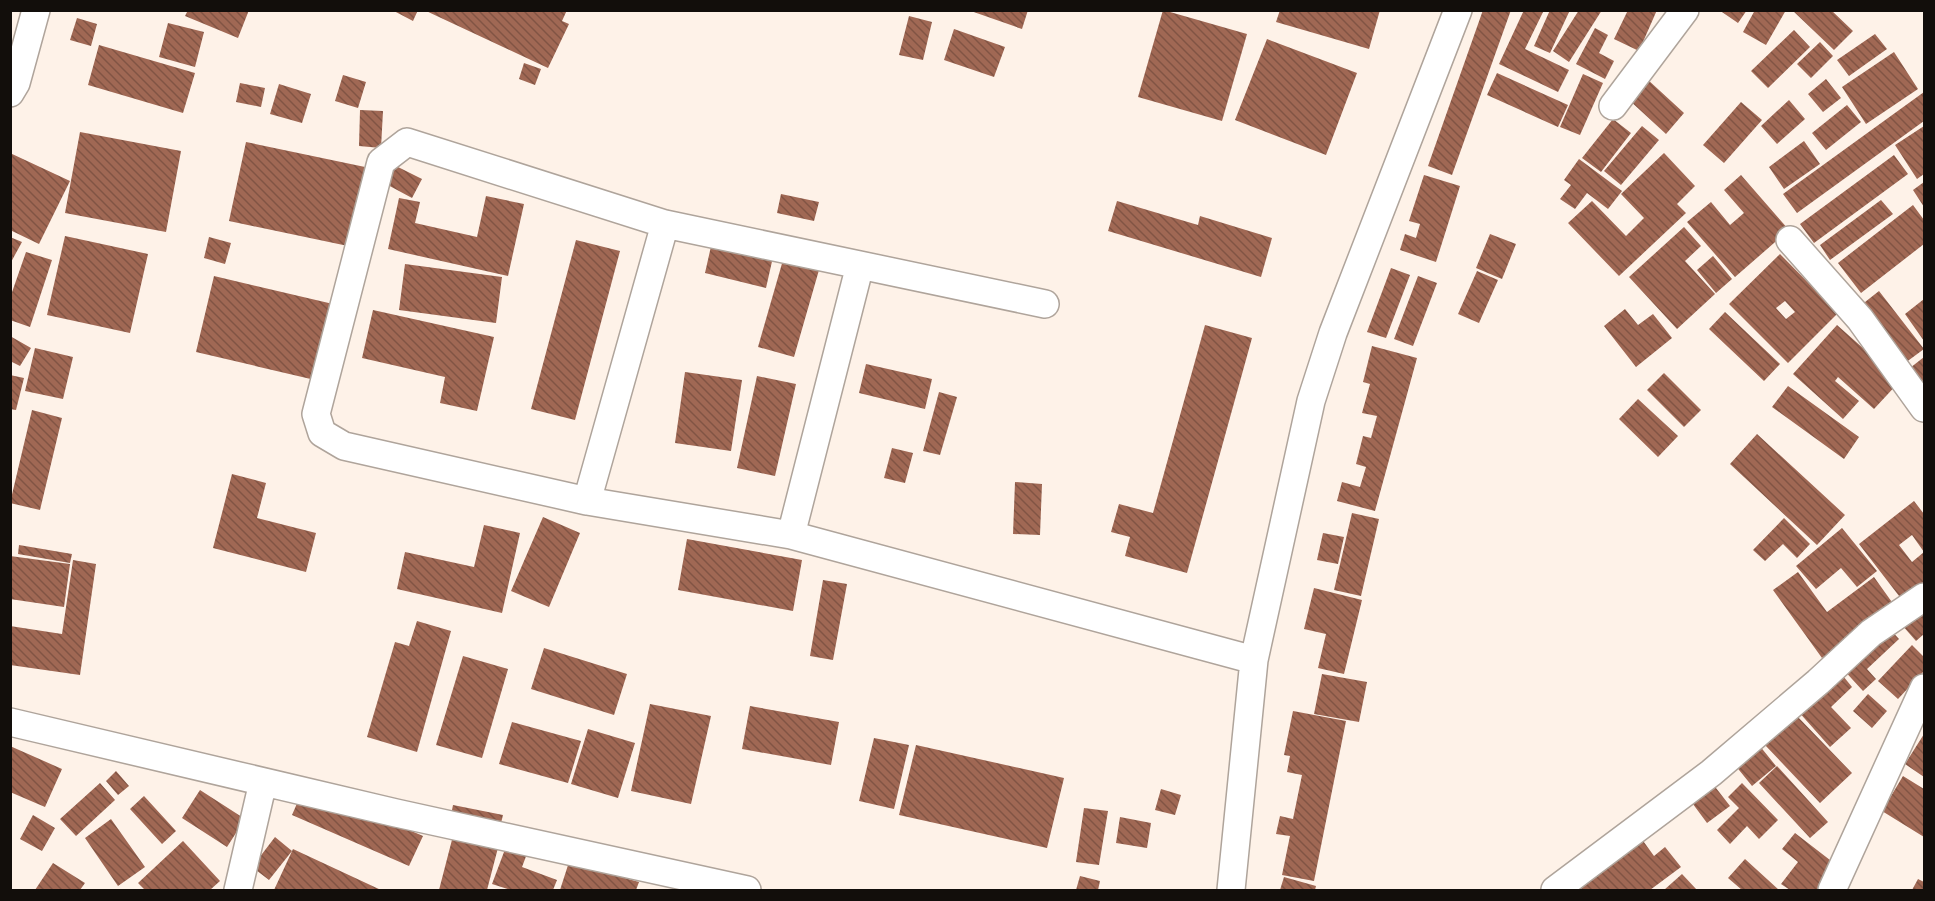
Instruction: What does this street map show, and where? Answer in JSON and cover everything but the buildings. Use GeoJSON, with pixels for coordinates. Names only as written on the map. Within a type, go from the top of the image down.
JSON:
{"type":"FeatureCollection","features":[{"type":"Feature","properties":{"kind":"street"},"geometry":{"type":"LineString","coordinates":[[10,93],[16,82],[36,10]]}},
{"type":"Feature","properties":{"kind":"street"},"geometry":{"type":"LineString","coordinates":[[1231,891],[1254,660],[1311,401],[1322,364],[1458,10]]}},
{"type":"Feature","properties":{"kind":"street"},"geometry":{"type":"LineString","coordinates":[[1614,106],[1685,10]]}},
{"type":"Feature","properties":{"kind":"street"},"geometry":{"type":"LineString","coordinates":[[1045,304],[665,224],[407,142],[381,162],[316,414],[322,433],[344,446],[587,501],[791,535],[1254,660]]}},
{"type":"Feature","properties":{"kind":"street"},"geometry":{"type":"LineString","coordinates":[[587,501],[665,224]]}},
{"type":"Feature","properties":{"kind":"street"},"geometry":{"type":"LineString","coordinates":[[1790,240],[1860,319],[1924,408]]}},
{"type":"Feature","properties":{"kind":"street"},"geometry":{"type":"LineString","coordinates":[[791,535],[860,265]]}},
{"type":"Feature","properties":{"kind":"street"},"geometry":{"type":"LineString","coordinates":[[1555,891],[1710,773],[1818,682],[1871,633],[1924,597]]}},
{"type":"Feature","properties":{"kind":"street"},"geometry":{"type":"LineString","coordinates":[[1832,891],[1924,688]]}},
{"type":"Feature","properties":{"kind":"street"},"geometry":{"type":"LineString","coordinates":[[10,722],[396,813],[747,891]]}},
{"type":"Feature","properties":{"kind":"street"},"geometry":{"type":"LineString","coordinates":[[238,891],[263,782]]}}]}
